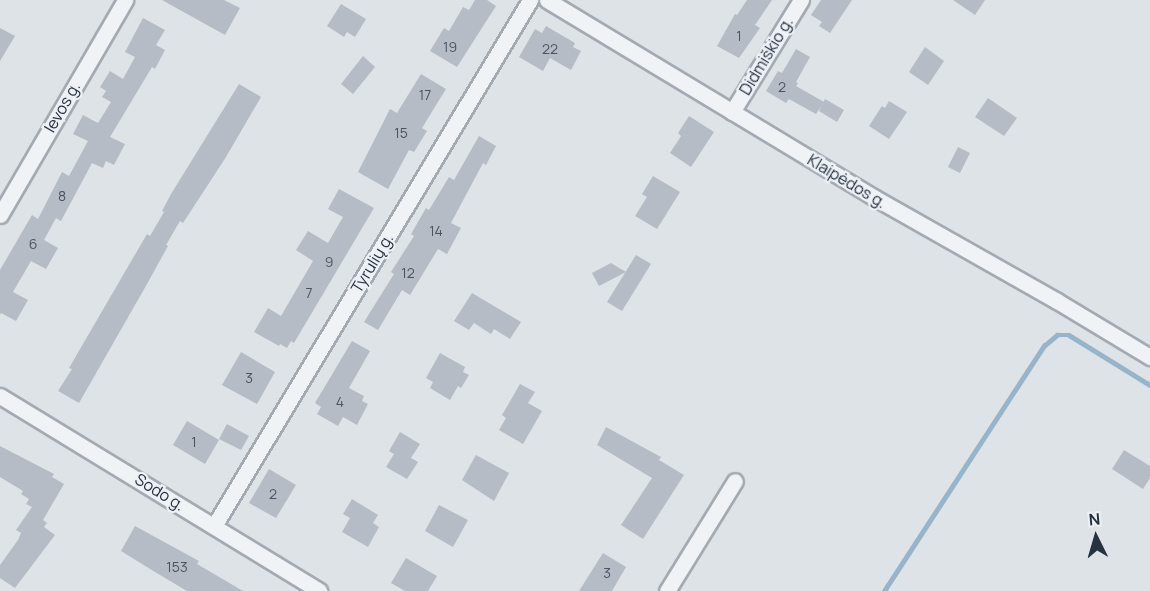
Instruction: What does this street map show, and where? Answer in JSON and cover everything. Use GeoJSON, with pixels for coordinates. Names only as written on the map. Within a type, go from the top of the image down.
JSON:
{"type":"FeatureCollection","features":[{"type":"Feature","properties":{"kind":"street","name":"Ievos g."},"geometry":{"type":"LineString","coordinates":[[0,214],[125,0]]}},
{"type":"Feature","properties":{"kind":"street","name":"Tyrulių g."},"geometry":{"type":"LineString","coordinates":[[214,526],[530,0]]}},
{"type":"Feature","properties":{"kind":"street","name":"Klaipėdos g."},"geometry":{"type":"LineString","coordinates":[[546,0],[1150,357]]}},
{"type":"Feature","properties":{"kind":"street","name":"Didmiškio g."},"geometry":{"type":"LineString","coordinates":[[732,112],[801,0]]}},
{"type":"Feature","properties":{"kind":"street","name":"Sodo g."},"geometry":{"type":"LineString","coordinates":[[0,396],[319,591]]}},
{"type":"Feature","properties":{"kind":"street"},"geometry":{"type":"LineString","coordinates":[[667,591],[735,481]]}},
{"type":"Feature","properties":{"kind":"building"},"geometry":{"type":"Polygon","coordinates":[[[162,0],[224,0],[240,8],[225,35],[162,0]]]}},
{"type":"Feature","properties":{"kind":"building"},"geometry":{"type":"Polygon","coordinates":[[[475,0],[487,0],[496,6],[457,67],[430,51],[444,28],[449,31],[463,7],[469,10],[475,0]]]}},
{"type":"Feature","properties":{"kind":"building"},"geometry":{"type":"Polygon","coordinates":[[[747,0],[772,0],[755,25],[760,28],[739,58],[717,46],[735,14],[737,15],[747,0]]]}},
{"type":"Feature","properties":{"kind":"building"},"geometry":{"type":"Polygon","coordinates":[[[821,0],[852,0],[830,33],[819,26],[822,22],[811,15],[821,0]]]}},
{"type":"Feature","properties":{"kind":"building"},"geometry":{"type":"Polygon","coordinates":[[[953,0],[985,0],[975,15],[953,0]]]}},
{"type":"Feature","properties":{"kind":"building"},"geometry":{"type":"Polygon","coordinates":[[[341,4],[366,19],[355,37],[347,32],[344,37],[327,26],[341,4]]]}},
{"type":"Feature","properties":{"kind":"building"},"geometry":{"type":"Polygon","coordinates":[[[143,18],[165,30],[156,45],[165,50],[155,69],[152,67],[110,137],[125,144],[114,165],[106,161],[103,168],[92,163],[61,221],[56,218],[44,240],[58,248],[46,269],[31,261],[13,292],[28,300],[16,321],[1,313],[0,315],[0,270],[32,215],[38,219],[62,172],[69,176],[88,141],[73,134],[83,115],[98,123],[111,102],[102,97],[106,91],[100,87],[110,71],[123,79],[135,57],[125,52],[143,18]]]}},
{"type":"Feature","properties":{"kind":"building"},"geometry":{"type":"Polygon","coordinates":[[[546,26],[575,43],[573,47],[581,51],[571,70],[550,58],[543,71],[519,57],[535,29],[542,33],[546,26]]]}},
{"type":"Feature","properties":{"kind":"building"},"geometry":{"type":"Polygon","coordinates":[[[0,28],[15,36],[0,61],[0,28]]]}},
{"type":"Feature","properties":{"kind":"building"},"geometry":{"type":"Polygon","coordinates":[[[925,47],[944,61],[928,85],[909,72],[925,47]]]}},
{"type":"Feature","properties":{"kind":"building"},"geometry":{"type":"Polygon","coordinates":[[[796,49],[810,57],[796,86],[824,102],[816,114],[789,99],[786,103],[766,91],[778,71],[782,73],[796,49]]]}},
{"type":"Feature","properties":{"kind":"building"},"geometry":{"type":"Polygon","coordinates":[[[363,56],[375,67],[353,94],[341,84],[363,56]]]}},
{"type":"Feature","properties":{"kind":"building"},"geometry":{"type":"Polygon","coordinates":[[[421,74],[446,89],[422,128],[427,131],[414,152],[409,150],[388,189],[358,172],[390,109],[397,113],[421,74]]]}},
{"type":"Feature","properties":{"kind":"building"},"geometry":{"type":"Polygon","coordinates":[[[239,84],[261,97],[226,157],[183,223],[180,221],[79,403],[58,391],[72,369],[69,368],[147,234],[150,236],[171,194],[239,84]]]}},
{"type":"Feature","properties":{"kind":"building"},"geometry":{"type":"Polygon","coordinates":[[[988,98],[1017,118],[1004,136],[975,117],[988,98]]]}},
{"type":"Feature","properties":{"kind":"building"},"geometry":{"type":"Polygon","coordinates":[[[825,99],[844,110],[837,122],[819,111],[825,99]]]}},
{"type":"Feature","properties":{"kind":"building"},"geometry":{"type":"Polygon","coordinates":[[[889,101],[907,112],[889,139],[869,126],[882,106],[885,108],[889,101]]]}},
{"type":"Feature","properties":{"kind":"building"},"geometry":{"type":"Polygon","coordinates":[[[689,116],[714,132],[691,167],[670,153],[681,136],[678,133],[689,116]]]}},
{"type":"Feature","properties":{"kind":"building"},"geometry":{"type":"Polygon","coordinates":[[[479,136],[496,146],[486,165],[483,163],[451,223],[461,228],[447,254],[438,249],[410,295],[402,290],[378,330],[364,322],[394,274],[391,272],[414,236],[411,234],[426,208],[429,210],[449,177],[454,180],[479,136]]]}},
{"type":"Feature","properties":{"kind":"building"},"geometry":{"type":"Polygon","coordinates":[[[958,147],[970,153],[960,173],[948,167],[958,147]]]}},
{"type":"Feature","properties":{"kind":"building"},"geometry":{"type":"Polygon","coordinates":[[[653,176],[680,192],[657,229],[635,216],[647,197],[642,194],[653,176]]]}},
{"type":"Feature","properties":{"kind":"building"},"geometry":{"type":"Polygon","coordinates":[[[339,189],[374,208],[294,343],[291,341],[287,348],[280,344],[279,346],[254,332],[268,308],[281,316],[313,261],[296,250],[308,231],[328,243],[343,217],[328,209],[339,189]]]}},
{"type":"Feature","properties":{"kind":"building"},"geometry":{"type":"Polygon","coordinates":[[[636,255],[651,264],[622,311],[607,302],[636,255]]]}},
{"type":"Feature","properties":{"kind":"building"},"geometry":{"type":"Polygon","coordinates":[[[611,263],[626,272],[599,286],[592,273],[611,263]]]}},
{"type":"Feature","properties":{"kind":"building"},"geometry":{"type":"Polygon","coordinates":[[[472,293],[521,322],[510,339],[494,329],[491,334],[474,323],[469,330],[454,321],[472,293]]]}},
{"type":"Feature","properties":{"kind":"building"},"geometry":{"type":"Polygon","coordinates":[[[352,341],[370,351],[349,388],[364,396],[362,401],[368,404],[357,425],[343,417],[338,426],[317,414],[321,407],[315,403],[352,341]]]}},
{"type":"Feature","properties":{"kind":"building"},"geometry":{"type":"Polygon","coordinates":[[[241,352],[275,372],[257,404],[222,385],[241,352]]]}},
{"type":"Feature","properties":{"kind":"building"},"geometry":{"type":"Polygon","coordinates":[[[440,353],[465,367],[463,372],[469,375],[461,388],[458,386],[450,400],[430,388],[433,382],[426,378],[440,353]]]}},
{"type":"Feature","properties":{"kind":"building"},"geometry":{"type":"Polygon","coordinates":[[[520,384],[535,392],[528,403],[542,411],[523,444],[499,430],[506,418],[502,415],[520,384]]]}},
{"type":"Feature","properties":{"kind":"building"},"geometry":{"type":"Polygon","coordinates":[[[187,421],[219,440],[205,464],[173,445],[187,421]]]}},
{"type":"Feature","properties":{"kind":"building"},"geometry":{"type":"Polygon","coordinates":[[[227,424],[249,436],[241,450],[219,439],[227,424]]]}},
{"type":"Feature","properties":{"kind":"building"},"geometry":{"type":"Polygon","coordinates":[[[606,427],[661,457],[659,460],[684,475],[643,539],[621,525],[652,478],[597,445],[606,427]]]}},
{"type":"Feature","properties":{"kind":"building"},"geometry":{"type":"Polygon","coordinates":[[[400,432],[420,444],[411,458],[418,462],[407,479],[386,467],[394,454],[389,451],[400,432]]]}},
{"type":"Feature","properties":{"kind":"building"},"geometry":{"type":"Polygon","coordinates":[[[0,446],[54,474],[52,477],[64,484],[43,520],[47,523],[44,527],[55,535],[15,588],[0,578],[0,565],[18,540],[21,533],[16,530],[32,507],[26,504],[29,499],[21,494],[23,491],[0,477],[0,446]]]}},
{"type":"Feature","properties":{"kind":"building"},"geometry":{"type":"Polygon","coordinates":[[[1124,450],[1150,466],[1150,478],[1143,489],[1112,469],[1124,450]]]}},
{"type":"Feature","properties":{"kind":"building"},"geometry":{"type":"Polygon","coordinates":[[[476,455],[509,473],[494,501],[462,480],[476,455]]]}},
{"type":"Feature","properties":{"kind":"building"},"geometry":{"type":"Polygon","coordinates":[[[269,469],[296,485],[276,518],[249,503],[269,469]]]}},
{"type":"Feature","properties":{"kind":"building"},"geometry":{"type":"Polygon","coordinates":[[[352,499],[378,515],[373,523],[379,527],[368,547],[342,532],[350,518],[343,514],[352,499]]]}},
{"type":"Feature","properties":{"kind":"building"},"geometry":{"type":"Polygon","coordinates":[[[439,505],[468,520],[453,547],[425,531],[439,505]]]}},
{"type":"Feature","properties":{"kind":"building"},"geometry":{"type":"Polygon","coordinates":[[[135,526],[199,561],[197,564],[243,591],[187,591],[155,572],[121,551],[135,526]]]}},
{"type":"Feature","properties":{"kind":"building"},"geometry":{"type":"Polygon","coordinates":[[[603,553],[626,567],[612,591],[579,591],[603,553]]]}},
{"type":"Feature","properties":{"kind":"building"},"geometry":{"type":"Polygon","coordinates":[[[406,558],[437,576],[428,591],[405,591],[391,583],[406,558]]]}},
{"type":"Feature","properties":{"kind":"waterway"},"geometry":{"type":"LineString","coordinates":[[884,591],[1044,346],[1057,335],[1069,335],[1150,385]]}}]}
